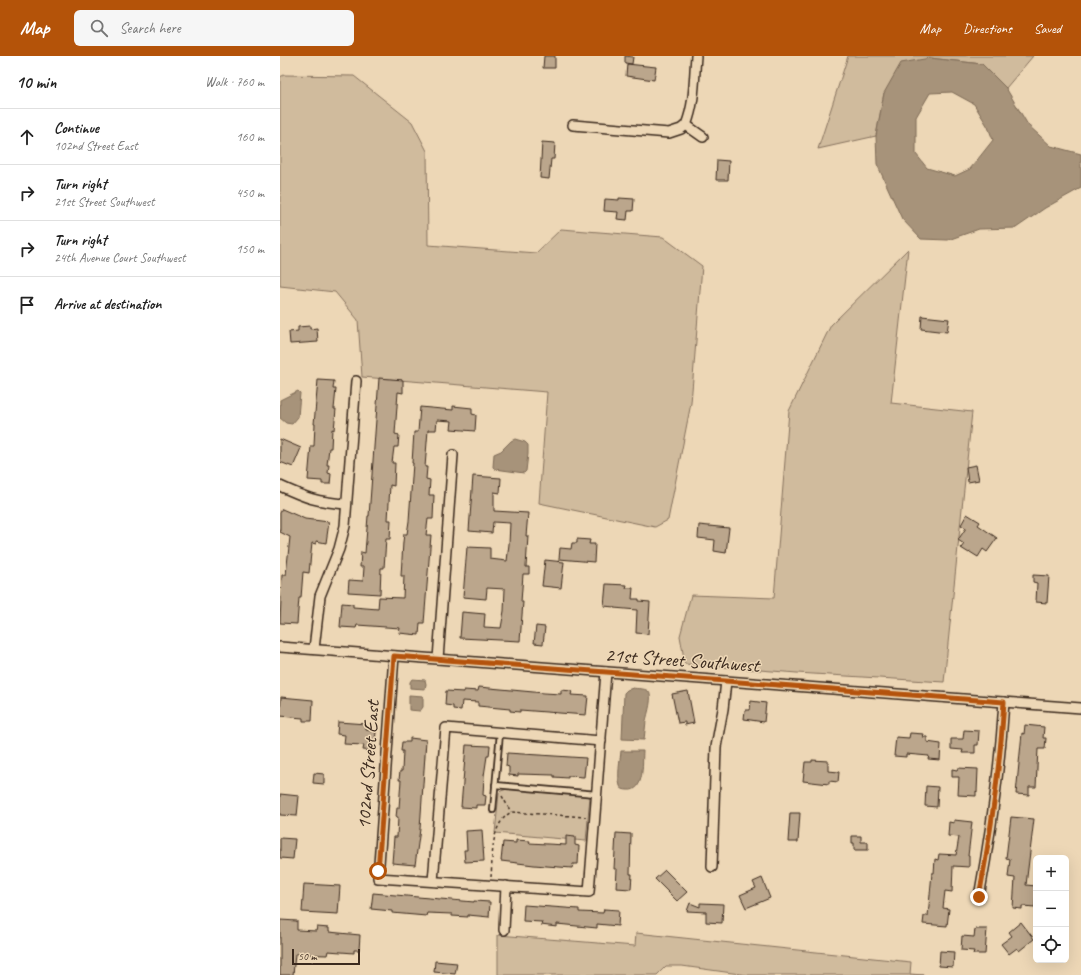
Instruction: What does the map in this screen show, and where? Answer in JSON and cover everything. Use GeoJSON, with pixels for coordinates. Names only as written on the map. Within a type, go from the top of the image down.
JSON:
{"type":"FeatureCollection","features":[{"type":"Feature","properties":{"kind":"street"},"geometry":{"type":"LineString","coordinates":[[573,125],[669,133],[681,129],[686,124],[690,115],[696,56]]}},
{"type":"Feature","properties":{"kind":"street"},"geometry":{"type":"LineString","coordinates":[[686,124],[703,137]]}},
{"type":"Feature","properties":{"kind":"street"},"geometry":{"type":"LineString","coordinates":[[314,649],[320,596],[339,548],[345,526],[356,381]]}},
{"type":"Feature","properties":{"kind":"street"},"geometry":{"type":"LineString","coordinates":[[438,659],[453,455]]}},
{"type":"Feature","properties":{"kind":"street"},"geometry":{"type":"LineString","coordinates":[[280,486],[316,501],[346,504]]}},
{"type":"Feature","properties":{"kind":"street","name":"21st Street Southwest"},"geometry":{"type":"LineString","coordinates":[[280,647],[1081,708]]}},
{"type":"Feature","properties":{"kind":"street","name":"102nd Street East"},"geometry":{"type":"LineString","coordinates":[[394,656],[378,878],[433,881]]}},
{"type":"Feature","properties":{"kind":"street"},"geometry":{"type":"LineString","coordinates":[[601,741],[446,728],[433,881],[589,892],[596,794],[601,741],[606,672]]}},
{"type":"Feature","properties":{"kind":"street"},"geometry":{"type":"LineString","coordinates":[[712,867],[716,747],[723,709],[726,681]]}},
{"type":"Feature","properties":{"kind":"street"},"geometry":{"type":"LineString","coordinates":[[979,897],[992,819],[1001,745],[1004,702]]}},
{"type":"Feature","properties":{"kind":"street"},"geometry":{"type":"LineString","coordinates":[[504,930],[506,886]]}},
{"type":"Feature","properties":{"kind":"lane"},"geometry":{"type":"LineString","coordinates":[[493,810],[500,733]]}},
{"type":"Feature","properties":{"kind":"lane"},"geometry":{"type":"LineString","coordinates":[[495,785],[596,794]]}},
{"type":"Feature","properties":{"kind":"path"},"geometry":{"type":"LineString","coordinates":[[495,785],[511,812]]}},
{"type":"Feature","properties":{"kind":"path"},"geometry":{"type":"LineString","coordinates":[[491,877],[496,831],[505,816],[511,812],[590,817]]}},
{"type":"Feature","properties":{"kind":"shaded area"},"geometry":{"type":"Polygon","coordinates":[[[848,56],[1033,56],[1006,88],[982,64],[930,58],[884,93],[876,136],[818,149],[848,56]]]}},
{"type":"Feature","properties":{"kind":"shaded area"},"geometry":{"type":"Polygon","coordinates":[[[930,58],[982,64],[1006,88],[1028,125],[1051,146],[1081,154],[1081,188],[1045,208],[1016,228],[979,229],[948,240],[921,239],[902,219],[877,164],[876,136],[884,93],[901,63],[930,58]],[[952,92],[930,93],[916,117],[916,154],[927,168],[955,176],[970,169],[993,140],[988,127],[974,104],[952,92]]]}},
{"type":"Feature","properties":{"kind":"shaded area"},"geometry":{"type":"Polygon","coordinates":[[[284,75],[354,76],[412,122],[427,151],[428,245],[536,253],[561,229],[663,237],[702,266],[691,403],[668,520],[655,527],[539,503],[547,392],[362,377],[358,320],[335,292],[280,286],[280,77],[284,75]]]}},
{"type":"Feature","properties":{"kind":"shaded area"},"geometry":{"type":"Polygon","coordinates":[[[908,249],[891,403],[972,412],[944,682],[797,673],[685,664],[680,636],[691,595],[774,598],[789,411],[831,325],[908,249]]]}},
{"type":"Feature","properties":{"kind":"shaded area"},"geometry":{"type":"Polygon","coordinates":[[[298,391],[300,393],[298,417],[292,424],[286,423],[280,418],[280,400],[298,391]]]}},
{"type":"Feature","properties":{"kind":"shaded area"},"geometry":{"type":"Polygon","coordinates":[[[515,439],[525,442],[528,445],[526,471],[524,473],[495,469],[493,467],[494,454],[501,451],[515,439]]]}},
{"type":"Feature","properties":{"kind":"shaded area"},"geometry":{"type":"Polygon","coordinates":[[[412,679],[425,680],[425,689],[410,688],[410,682],[412,679]]]}},
{"type":"Feature","properties":{"kind":"shaded area"},"geometry":{"type":"Polygon","coordinates":[[[633,688],[645,689],[650,693],[644,740],[622,739],[624,693],[633,688]]]}},
{"type":"Feature","properties":{"kind":"shaded area"},"geometry":{"type":"Polygon","coordinates":[[[409,695],[423,696],[423,707],[420,711],[409,710],[409,695]]]}},
{"type":"Feature","properties":{"kind":"shaded area"},"geometry":{"type":"Polygon","coordinates":[[[621,751],[643,751],[642,775],[637,786],[633,789],[624,790],[620,786],[619,773],[621,751]]]}},
{"type":"Feature","properties":{"kind":"shaded area"},"geometry":{"type":"Polygon","coordinates":[[[507,789],[590,796],[586,841],[495,833],[499,793],[507,789]]]}},
{"type":"Feature","properties":{"kind":"shaded area"},"geometry":{"type":"Polygon","coordinates":[[[636,933],[911,962],[910,974],[924,975],[747,975],[682,966],[666,966],[657,975],[498,975],[498,935],[635,946],[636,933]]]}},
{"type":"Feature","properties":{"kind":"building"},"geometry":{"type":"Polygon","coordinates":[[[544,56],[555,56],[555,68],[543,68],[544,56]]]}},
{"type":"Feature","properties":{"kind":"building"},"geometry":{"type":"Polygon","coordinates":[[[625,56],[633,57],[632,64],[625,63],[625,56]]]}},
{"type":"Feature","properties":{"kind":"building"},"geometry":{"type":"Polygon","coordinates":[[[627,64],[656,67],[654,80],[626,76],[627,64]]]}},
{"type":"Feature","properties":{"kind":"building"},"geometry":{"type":"Polygon","coordinates":[[[542,142],[555,143],[554,159],[551,159],[549,179],[540,178],[542,142]]]}},
{"type":"Feature","properties":{"kind":"building"},"geometry":{"type":"Polygon","coordinates":[[[717,160],[729,161],[728,180],[716,180],[717,160]]]}},
{"type":"Feature","properties":{"kind":"building"},"geometry":{"type":"Polygon","coordinates":[[[619,198],[634,199],[633,211],[628,211],[627,220],[617,219],[618,212],[604,211],[605,199],[619,200],[619,198]]]}},
{"type":"Feature","properties":{"kind":"building"},"geometry":{"type":"Polygon","coordinates":[[[922,316],[949,319],[947,332],[921,329],[922,316]]]}},
{"type":"Feature","properties":{"kind":"building"},"geometry":{"type":"Polygon","coordinates":[[[310,326],[310,329],[317,328],[318,342],[290,344],[289,332],[298,331],[298,327],[310,326]]]}},
{"type":"Feature","properties":{"kind":"building"},"geometry":{"type":"Polygon","coordinates":[[[379,378],[403,380],[403,393],[398,392],[395,434],[399,435],[398,447],[394,447],[392,463],[395,463],[394,486],[390,485],[388,520],[391,520],[390,539],[386,539],[384,568],[381,568],[380,594],[348,592],[349,580],[363,581],[364,567],[360,567],[361,552],[365,553],[369,516],[379,378]]]}},
{"type":"Feature","properties":{"kind":"building"},"geometry":{"type":"Polygon","coordinates":[[[318,380],[334,381],[333,389],[336,389],[334,430],[332,429],[331,448],[329,448],[327,465],[329,465],[328,473],[331,474],[330,484],[322,484],[322,481],[308,480],[311,446],[314,446],[314,424],[318,380]]]}},
{"type":"Feature","properties":{"kind":"building"},"geometry":{"type":"Polygon","coordinates":[[[453,406],[472,408],[472,414],[476,415],[475,431],[451,429],[452,421],[437,420],[436,430],[428,430],[425,467],[427,467],[426,479],[430,480],[429,495],[434,495],[433,519],[428,519],[426,535],[431,535],[424,623],[420,623],[419,635],[399,633],[400,628],[357,625],[356,628],[340,627],[342,603],[353,604],[353,607],[378,609],[379,597],[403,598],[404,576],[401,576],[403,542],[404,534],[407,534],[409,521],[414,432],[418,432],[420,407],[453,410],[453,406]]]}},
{"type":"Feature","properties":{"kind":"building"},"geometry":{"type":"Polygon","coordinates":[[[280,439],[301,448],[293,467],[280,462],[280,439]]]}},
{"type":"Feature","properties":{"kind":"building"},"geometry":{"type":"Polygon","coordinates":[[[976,465],[979,480],[968,482],[966,467],[976,465]]]}},
{"type":"Feature","properties":{"kind":"building"},"geometry":{"type":"Polygon","coordinates":[[[473,476],[501,478],[500,493],[494,492],[494,511],[528,513],[526,567],[529,567],[529,574],[523,574],[521,602],[523,602],[520,641],[460,638],[462,612],[485,614],[484,627],[501,628],[504,611],[505,589],[487,588],[486,599],[463,597],[467,547],[490,548],[490,559],[507,561],[509,544],[510,523],[493,522],[492,533],[469,531],[473,476]]]}},
{"type":"Feature","properties":{"kind":"building"},"geometry":{"type":"Polygon","coordinates":[[[282,509],[305,519],[329,522],[326,543],[316,541],[316,544],[312,543],[309,573],[303,572],[297,624],[280,623],[282,575],[286,575],[290,537],[280,532],[280,513],[282,509]]]}},
{"type":"Feature","properties":{"kind":"building"},"geometry":{"type":"Polygon","coordinates":[[[967,514],[980,522],[978,525],[997,538],[987,552],[983,549],[978,557],[961,548],[964,544],[958,540],[966,528],[961,525],[967,514]]]}},
{"type":"Feature","properties":{"kind":"building"},"geometry":{"type":"Polygon","coordinates":[[[699,525],[729,528],[726,553],[714,551],[715,540],[698,538],[699,525]]]}},
{"type":"Feature","properties":{"kind":"building"},"geometry":{"type":"Polygon","coordinates":[[[577,539],[590,540],[589,544],[595,544],[594,562],[559,559],[560,548],[571,549],[572,543],[577,543],[577,539]]]}},
{"type":"Feature","properties":{"kind":"building"},"geometry":{"type":"Polygon","coordinates":[[[545,560],[564,562],[561,588],[542,586],[545,560]]]}},
{"type":"Feature","properties":{"kind":"building"},"geometry":{"type":"Polygon","coordinates":[[[1033,575],[1049,576],[1047,603],[1036,602],[1037,583],[1033,582],[1033,575]]]}},
{"type":"Feature","properties":{"kind":"building"},"geometry":{"type":"Polygon","coordinates":[[[606,584],[627,585],[626,588],[633,588],[632,599],[650,602],[648,634],[636,633],[637,610],[604,606],[606,584]]]}},
{"type":"Feature","properties":{"kind":"building"},"geometry":{"type":"Polygon","coordinates":[[[536,626],[545,627],[543,644],[534,643],[536,626]]]}},
{"type":"Feature","properties":{"kind":"building"},"geometry":{"type":"Polygon","coordinates":[[[479,687],[561,694],[561,690],[572,691],[571,695],[588,696],[586,715],[520,710],[520,712],[510,711],[510,709],[478,706],[478,702],[462,701],[461,710],[453,709],[453,706],[445,705],[446,691],[478,691],[479,687]]]}},
{"type":"Feature","properties":{"kind":"building"},"geometry":{"type":"Polygon","coordinates":[[[688,691],[694,723],[685,725],[685,722],[678,723],[672,694],[688,691]]]}},
{"type":"Feature","properties":{"kind":"building"},"geometry":{"type":"Polygon","coordinates":[[[281,697],[313,700],[312,721],[303,721],[303,718],[280,716],[281,697]]]}},
{"type":"Feature","properties":{"kind":"building"},"geometry":{"type":"Polygon","coordinates":[[[751,701],[766,703],[764,722],[744,719],[745,710],[750,710],[751,701]]]}},
{"type":"Feature","properties":{"kind":"building"},"geometry":{"type":"Polygon","coordinates":[[[338,722],[366,724],[366,730],[376,732],[374,751],[363,750],[364,745],[344,744],[345,735],[337,734],[338,722]]]}},
{"type":"Feature","properties":{"kind":"building"},"geometry":{"type":"Polygon","coordinates":[[[1025,725],[1044,727],[1043,738],[1046,738],[1045,749],[1038,749],[1036,787],[1029,787],[1029,795],[1016,794],[1022,733],[1024,734],[1025,725]]]}},
{"type":"Feature","properties":{"kind":"building"},"geometry":{"type":"Polygon","coordinates":[[[964,730],[979,731],[978,745],[975,745],[975,753],[962,753],[963,750],[951,749],[951,739],[963,739],[964,730]]]}},
{"type":"Feature","properties":{"kind":"building"},"geometry":{"type":"Polygon","coordinates":[[[910,733],[924,734],[923,737],[927,737],[927,742],[941,744],[940,760],[928,759],[929,756],[906,754],[906,757],[894,756],[896,737],[909,738],[910,733]]]}},
{"type":"Feature","properties":{"kind":"building"},"geometry":{"type":"Polygon","coordinates":[[[410,738],[426,740],[420,829],[415,865],[392,863],[394,837],[397,837],[398,817],[396,817],[397,808],[399,808],[401,780],[399,780],[400,771],[402,771],[402,742],[410,742],[410,738]]]}},
{"type":"Feature","properties":{"kind":"building"},"geometry":{"type":"Polygon","coordinates":[[[466,745],[490,746],[484,776],[483,795],[486,796],[485,805],[476,805],[476,808],[461,807],[466,745]]]}},
{"type":"Feature","properties":{"kind":"building"},"geometry":{"type":"Polygon","coordinates":[[[507,753],[586,758],[584,777],[568,776],[568,778],[554,777],[554,775],[509,775],[509,767],[506,766],[507,753]]]}},
{"type":"Feature","properties":{"kind":"building"},"geometry":{"type":"Polygon","coordinates":[[[812,760],[828,761],[828,771],[839,772],[838,782],[829,781],[829,784],[803,781],[805,762],[812,762],[812,760]]]}},
{"type":"Feature","properties":{"kind":"building"},"geometry":{"type":"Polygon","coordinates":[[[958,768],[978,769],[976,796],[958,795],[959,777],[952,777],[952,769],[957,770],[958,768]]]}},
{"type":"Feature","properties":{"kind":"building"},"geometry":{"type":"Polygon","coordinates":[[[314,773],[324,774],[324,784],[313,783],[314,773]]]}},
{"type":"Feature","properties":{"kind":"building"},"geometry":{"type":"Polygon","coordinates":[[[926,786],[938,787],[937,807],[925,806],[926,786]]]}},
{"type":"Feature","properties":{"kind":"building"},"geometry":{"type":"Polygon","coordinates":[[[280,794],[299,796],[297,816],[280,815],[280,794]]]}},
{"type":"Feature","properties":{"kind":"building"},"geometry":{"type":"Polygon","coordinates":[[[790,813],[800,813],[798,842],[788,842],[790,813]]]}},
{"type":"Feature","properties":{"kind":"building"},"geometry":{"type":"Polygon","coordinates":[[[1011,817],[1034,819],[1026,885],[1033,886],[1033,907],[1022,906],[1022,909],[1013,908],[1015,878],[1008,877],[1010,859],[1006,858],[1011,817]]]}},
{"type":"Feature","properties":{"kind":"building"},"geometry":{"type":"Polygon","coordinates":[[[954,820],[972,822],[968,856],[969,867],[953,866],[952,892],[945,891],[943,908],[949,909],[947,926],[923,924],[924,916],[928,916],[932,873],[934,873],[935,859],[938,860],[939,854],[956,855],[959,837],[948,836],[949,822],[954,823],[954,820]]]}},
{"type":"Feature","properties":{"kind":"building"},"geometry":{"type":"Polygon","coordinates":[[[482,830],[484,861],[465,862],[464,850],[467,850],[466,831],[482,830]]]}},
{"type":"Feature","properties":{"kind":"building"},"geometry":{"type":"Polygon","coordinates":[[[616,833],[631,834],[631,889],[616,888],[617,869],[614,869],[616,833]]]}},
{"type":"Feature","properties":{"kind":"building"},"geometry":{"type":"Polygon","coordinates":[[[566,836],[575,837],[575,845],[579,846],[578,864],[573,864],[572,868],[501,861],[503,842],[516,843],[516,840],[530,841],[529,843],[566,845],[566,836]]]}},
{"type":"Feature","properties":{"kind":"building"},"geometry":{"type":"Polygon","coordinates":[[[852,836],[861,836],[861,842],[868,842],[868,850],[854,850],[852,836]]]}},
{"type":"Feature","properties":{"kind":"building"},"geometry":{"type":"Polygon","coordinates":[[[280,838],[295,839],[293,859],[280,858],[280,838]]]}},
{"type":"Feature","properties":{"kind":"building"},"geometry":{"type":"Polygon","coordinates":[[[665,870],[687,892],[677,901],[655,879],[665,870]]]}},
{"type":"Feature","properties":{"kind":"building"},"geometry":{"type":"Polygon","coordinates":[[[762,878],[770,898],[746,908],[740,895],[756,888],[753,882],[762,878]]]}},
{"type":"Feature","properties":{"kind":"building"},"geometry":{"type":"Polygon","coordinates":[[[304,884],[340,886],[338,914],[302,912],[304,884]]]}},
{"type":"Feature","properties":{"kind":"building"},"geometry":{"type":"Polygon","coordinates":[[[373,893],[474,902],[490,902],[489,917],[468,915],[468,917],[452,916],[452,914],[427,913],[426,916],[392,913],[392,911],[371,909],[373,893]]]}},
{"type":"Feature","properties":{"kind":"building"},"geometry":{"type":"Polygon","coordinates":[[[690,903],[700,907],[700,903],[723,904],[722,923],[706,922],[706,912],[687,911],[690,903]]]}},
{"type":"Feature","properties":{"kind":"building"},"geometry":{"type":"Polygon","coordinates":[[[524,905],[579,909],[579,912],[603,913],[604,909],[619,910],[618,926],[597,924],[597,928],[557,924],[557,927],[541,925],[542,922],[523,921],[524,905]]]}},
{"type":"Feature","properties":{"kind":"building"},"geometry":{"type":"Polygon","coordinates":[[[280,920],[297,921],[297,930],[316,931],[317,927],[329,928],[329,932],[360,935],[359,950],[354,950],[354,953],[328,951],[327,955],[295,954],[293,975],[280,975],[280,920]]]}},
{"type":"Feature","properties":{"kind":"building"},"geometry":{"type":"Polygon","coordinates":[[[1021,922],[1033,940],[1019,951],[1017,948],[1009,954],[1001,944],[1012,936],[1009,932],[1021,922]]]}},
{"type":"Feature","properties":{"kind":"building"},"geometry":{"type":"Polygon","coordinates":[[[975,929],[987,929],[985,954],[973,954],[974,951],[961,950],[962,936],[974,937],[975,929]]]}},
{"type":"Feature","properties":{"kind":"building"},"geometry":{"type":"Polygon","coordinates":[[[940,951],[954,952],[953,967],[939,966],[940,951]]]}},
{"type":"Feature","properties":{"kind":"building"},"geometry":{"type":"Polygon","coordinates":[[[435,961],[457,963],[455,974],[434,972],[435,961]]]}},
{"type":"Feature","properties":{"kind":"route"},"geometry":{"type":"LineString","coordinates":[[378,871],[394,656],[1004,702],[1001,745],[992,819],[979,897]]}}]}
